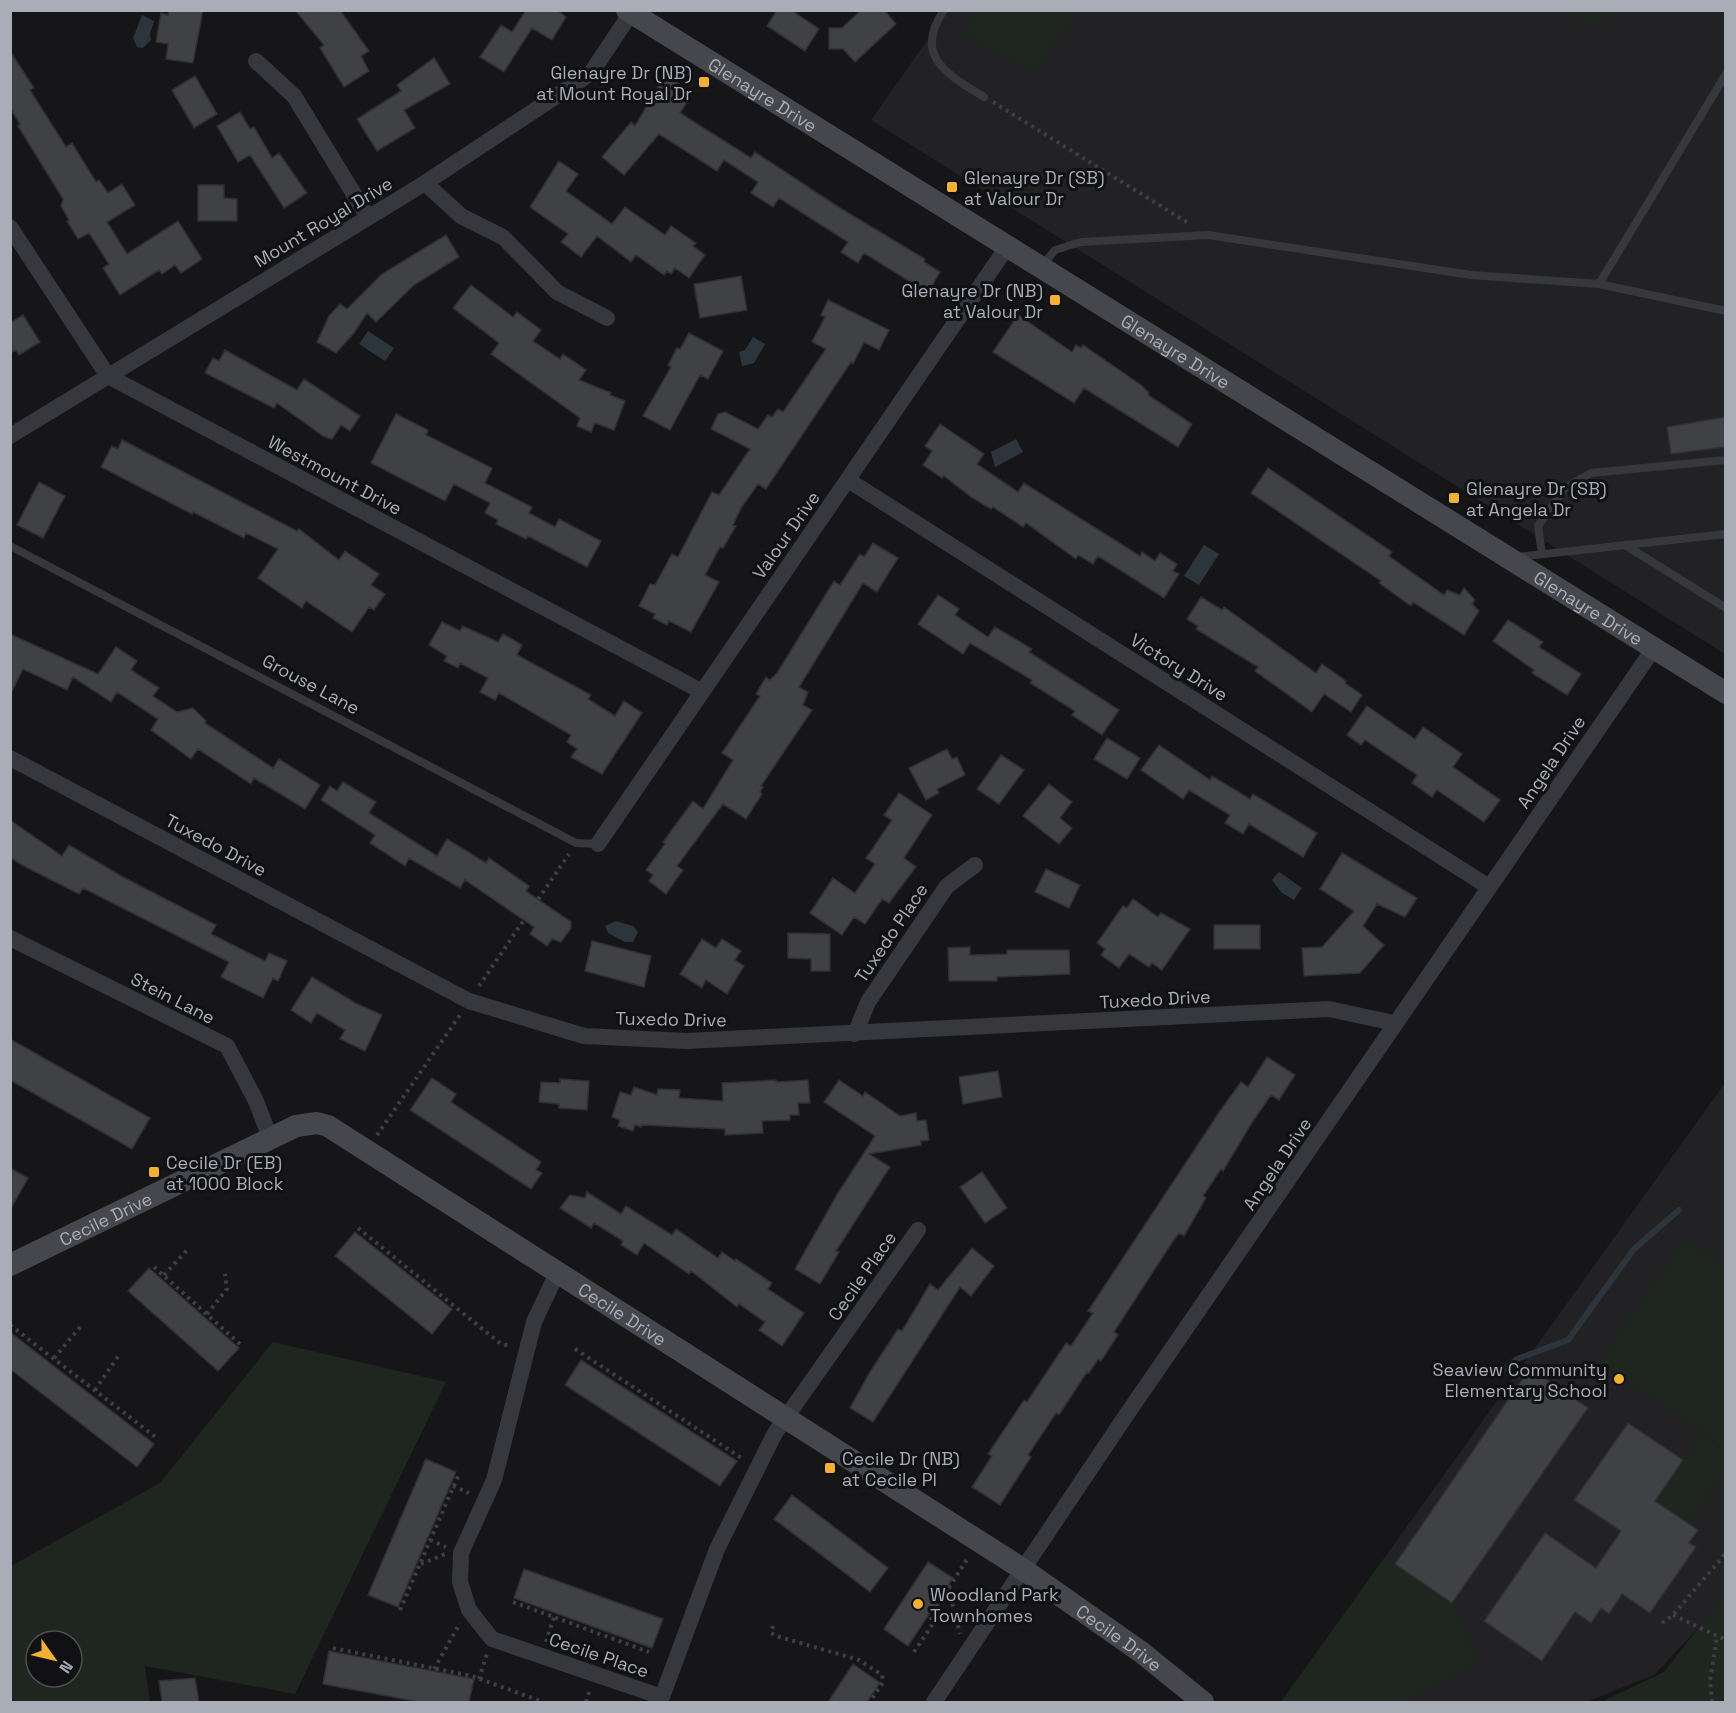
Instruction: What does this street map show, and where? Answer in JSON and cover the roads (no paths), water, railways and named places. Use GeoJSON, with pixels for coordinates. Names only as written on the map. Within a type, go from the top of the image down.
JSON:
{"type":"FeatureCollection","features":[{"type":"Feature","properties":{"kind":"street","name":"Mount Royal Drive"},"geometry":{"type":"LineString","coordinates":[[10,436],[425,183],[591,73],[629,12]]}},
{"type":"Feature","properties":{"kind":"street","name":"Glenayre Drive"},"geometry":{"type":"LineString","coordinates":[[629,12],[1725,693]]}},
{"type":"Feature","properties":{"kind":"street"},"geometry":{"type":"LineString","coordinates":[[256,61],[294,96],[368,217]]}},
{"type":"Feature","properties":{"kind":"street"},"geometry":{"type":"LineString","coordinates":[[425,183],[461,216],[503,237],[557,292],[607,318]]}},
{"type":"Feature","properties":{"kind":"street","name":"Westmount Drive"},"geometry":{"type":"LineString","coordinates":[[10,227],[108,376],[701,691]]}},
{"type":"Feature","properties":{"kind":"street","name":"Valour Drive"},"geometry":{"type":"LineString","coordinates":[[598,844],[1007,247]]}},
{"type":"Feature","properties":{"kind":"street","name":"Victory Drive"},"geometry":{"type":"LineString","coordinates":[[848,480],[1489,887]]}},
{"type":"Feature","properties":{"kind":"street","name":"Angela Drive"},"geometry":{"type":"LineString","coordinates":[[934,1702],[1395,1023],[1654,648]]}},
{"type":"Feature","properties":{"kind":"street","name":"Tuxedo Drive"},"geometry":{"type":"LineString","coordinates":[[10,758],[469,1001],[584,1036],[686,1041],[1329,1009],[1395,1023]]}},
{"type":"Feature","properties":{"kind":"street","name":"Tuxedo Place"},"geometry":{"type":"LineString","coordinates":[[855,1034],[868,1002],[947,886],[975,865]]}},
{"type":"Feature","properties":{"kind":"street","name":"Stein Lane"},"geometry":{"type":"LineString","coordinates":[[10,938],[227,1046],[256,1101],[270,1138]]}},
{"type":"Feature","properties":{"kind":"street","name":"Cecile Drive"},"geometry":{"type":"LineString","coordinates":[[10,1265],[270,1138],[296,1126],[317,1123],[341,1132],[784,1419],[1024,1570],[1122,1638],[1203,1702]]}},
{"type":"Feature","properties":{"kind":"street","name":"Cecile Place"},"geometry":{"type":"LineString","coordinates":[[558,1271],[534,1322],[494,1480],[461,1553],[460,1582],[469,1610],[492,1640],[662,1697],[717,1549],[775,1433],[918,1230]]}},
{"type":"Feature","properties":{"kind":"lane"},"geometry":{"type":"LineString","coordinates":[[944,10],[936,23],[932,44],[934,57],[944,72],[984,97]]}},
{"type":"Feature","properties":{"kind":"lane"},"geometry":{"type":"LineString","coordinates":[[1599,284],[1725,74]]}},
{"type":"Feature","properties":{"kind":"lane"},"geometry":{"type":"LineString","coordinates":[[1041,268],[1055,250],[1081,242],[1208,235],[1471,275],[1599,284],[1725,311]]}},
{"type":"Feature","properties":{"kind":"lane"},"geometry":{"type":"LineString","coordinates":[[1542,554],[1538,526],[1565,488],[1592,473],[1725,460]]}},
{"type":"Feature","properties":{"kind":"lane"},"geometry":{"type":"LineString","coordinates":[[1509,558],[1725,534]]}},
{"type":"Feature","properties":{"kind":"lane"},"geometry":{"type":"LineString","coordinates":[[1624,545],[1725,608]]}},
{"type":"Feature","properties":{"kind":"lane","name":"Grouse Lane"},"geometry":{"type":"LineString","coordinates":[[10,546],[576,843],[598,844]]}},
{"type":"Feature","properties":{"kind":"waterway"},"geometry":{"type":"LineString","coordinates":[[1495,1376],[1517,1359],[1568,1340],[1634,1249],[1679,1210]]}},
{"type":"Feature","properties":{"kind":"place","name":"Glenayre Dr (NB) at Mount Royal Dr"},"geometry":{"type":"Point","coordinates":[704,82]}},
{"type":"Feature","properties":{"kind":"place","name":"Glenayre Dr (SB) at Valour Dr"},"geometry":{"type":"Point","coordinates":[952,187]}},
{"type":"Feature","properties":{"kind":"place","name":"Glenayre Dr (NB) at Valour Dr"},"geometry":{"type":"Point","coordinates":[1055,300]}},
{"type":"Feature","properties":{"kind":"place","name":"Glenayre Dr (SB) at Angela Dr"},"geometry":{"type":"Point","coordinates":[1454,498]}},
{"type":"Feature","properties":{"kind":"place","name":"Cecile Dr (EB) at 1000 Block"},"geometry":{"type":"Point","coordinates":[154,1172]}},
{"type":"Feature","properties":{"kind":"place","name":"Seaview Community Elementary School"},"geometry":{"type":"Point","coordinates":[1619,1379]}},
{"type":"Feature","properties":{"kind":"place","name":"Cecile Dr (NB) at Cecile Pl"},"geometry":{"type":"Point","coordinates":[830,1468]}},
{"type":"Feature","properties":{"kind":"place","name":"Woodland Park Townhomes"},"geometry":{"type":"Point","coordinates":[918,1604]}}]}
